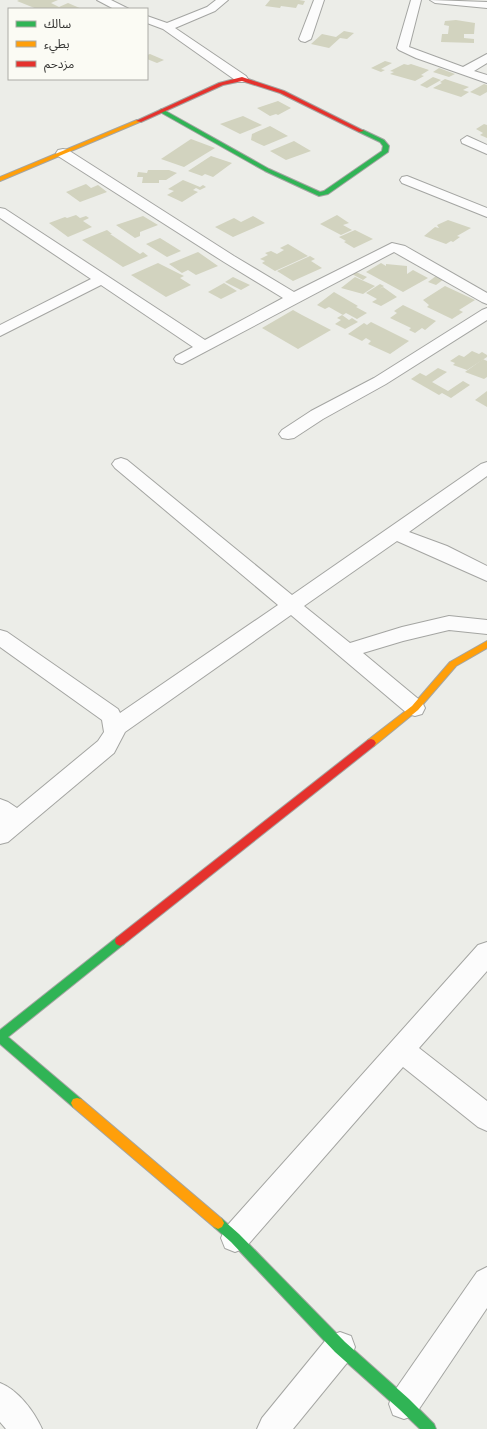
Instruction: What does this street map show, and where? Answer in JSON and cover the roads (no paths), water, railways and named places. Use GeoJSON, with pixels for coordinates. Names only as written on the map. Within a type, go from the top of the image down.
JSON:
{"type":"FeatureCollection","features":[{"type":"Feature","properties":{"kind":"street"},"geometry":{"type":"LineString","coordinates":[[102,0],[121,8]]}},
{"type":"Feature","properties":{"kind":"street"},"geometry":{"type":"LineString","coordinates":[[167,28],[211,9],[223,0]]}},
{"type":"Feature","properties":{"kind":"street"},"geometry":{"type":"LineString","coordinates":[[305,39],[320,0]]}},
{"type":"Feature","properties":{"kind":"street"},"geometry":{"type":"LineString","coordinates":[[416,0],[403,48],[411,53],[487,79]]}},
{"type":"Feature","properties":{"kind":"street"},"geometry":{"type":"LineString","coordinates":[[435,0],[487,5]]}},
{"type":"Feature","properties":{"kind":"street"},"geometry":{"type":"LineString","coordinates":[[148,19],[167,28],[242,78],[282,92],[382,141],[386,146],[385,152],[326,193],[319,194],[267,170],[162,111]]}},
{"type":"Feature","properties":{"kind":"street"},"geometry":{"type":"LineString","coordinates":[[465,71],[487,58]]}},
{"type":"Feature","properties":{"kind":"street"},"geometry":{"type":"LineString","coordinates":[[0,179],[162,111],[221,84],[242,78]]}},
{"type":"Feature","properties":{"kind":"street"},"geometry":{"type":"LineString","coordinates":[[467,140],[487,150]]}},
{"type":"Feature","properties":{"kind":"street"},"geometry":{"type":"LineString","coordinates":[[63,153],[229,259],[294,298]]}},
{"type":"Feature","properties":{"kind":"street"},"geometry":{"type":"LineString","coordinates":[[407,180],[484,207]]}},
{"type":"Feature","properties":{"kind":"street"},"geometry":{"type":"LineString","coordinates":[[0,212],[100,280],[204,347]]}},
{"type":"Feature","properties":{"kind":"street"},"geometry":{"type":"LineString","coordinates":[[182,359],[392,247],[400,249],[487,299]]}},
{"type":"Feature","properties":{"kind":"street"},"geometry":{"type":"LineString","coordinates":[[0,331],[100,280]]}},
{"type":"Feature","properties":{"kind":"street"},"geometry":{"type":"LineString","coordinates":[[288,434],[317,415],[380,381],[487,314]]}},
{"type":"Feature","properties":{"kind":"street"},"geometry":{"type":"LineString","coordinates":[[121,464],[414,708]]}},
{"type":"Feature","properties":{"kind":"street"},"geometry":{"type":"LineString","coordinates":[[116,727],[487,468]]}},
{"type":"Feature","properties":{"kind":"street"},"geometry":{"type":"LineString","coordinates":[[394,532],[440,550],[487,574]]}},
{"type":"Feature","properties":{"kind":"street"},"geometry":{"type":"LineString","coordinates":[[346,651],[402,634],[449,623],[487,627]]}},
{"type":"Feature","properties":{"kind":"street"},"geometry":{"type":"LineString","coordinates":[[0,637],[111,715],[116,727],[114,735],[106,747],[9,814],[0,835]]}},
{"type":"Feature","properties":{"kind":"street"},"geometry":{"type":"LineString","coordinates":[[429,1429],[404,1404],[340,1347],[235,1238],[0,1037],[414,708],[453,664],[487,644]]}},
{"type":"Feature","properties":{"kind":"street"},"geometry":{"type":"LineString","coordinates":[[235,1238],[487,953]]}},
{"type":"Feature","properties":{"kind":"street"},"geometry":{"type":"LineString","coordinates":[[402,1050],[487,1118]]}},
{"type":"Feature","properties":{"kind":"street"},"geometry":{"type":"LineString","coordinates":[[404,1404],[487,1282]]}},
{"type":"Feature","properties":{"kind":"street"},"geometry":{"type":"LineString","coordinates":[[273,1429],[340,1347]]}},
{"type":"Feature","properties":{"kind":"street"},"geometry":{"type":"LineString","coordinates":[[0,1398],[26,1429]]}}]}
